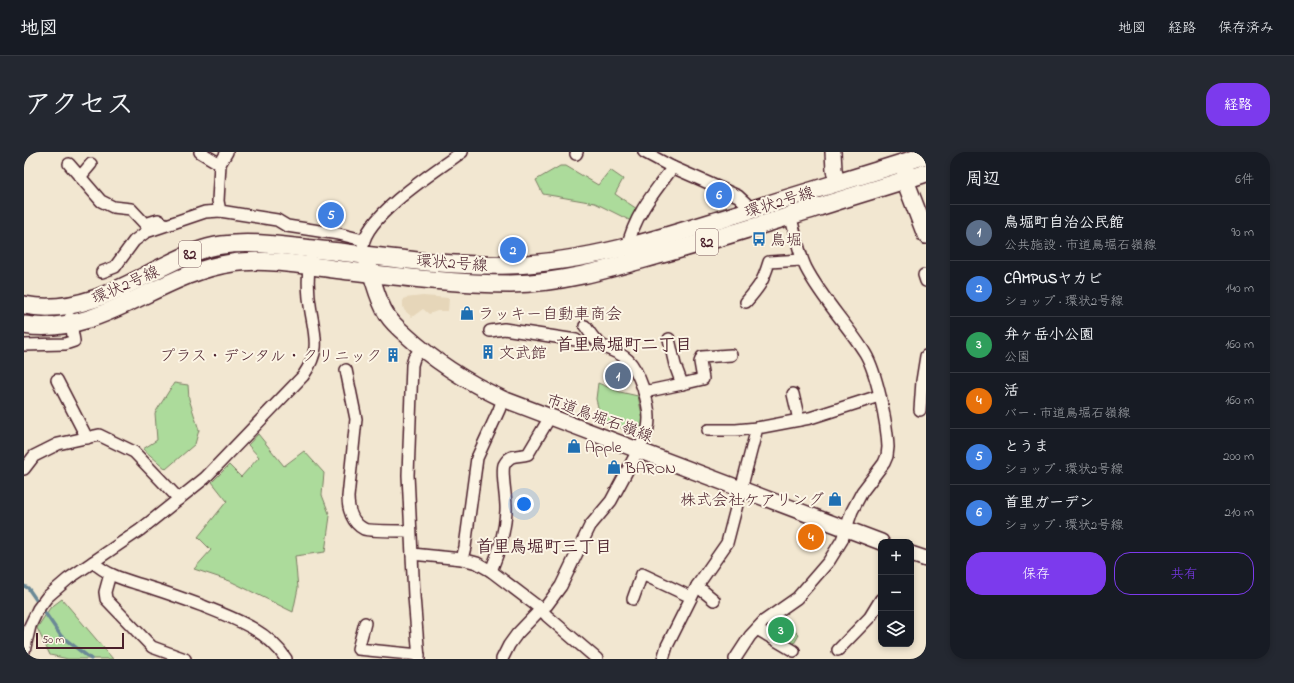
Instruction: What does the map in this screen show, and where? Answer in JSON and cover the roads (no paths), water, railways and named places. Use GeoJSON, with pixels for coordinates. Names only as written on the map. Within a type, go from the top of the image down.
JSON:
{"type":"FeatureCollection","features":[{"type":"Feature","properties":{"kind":"main road","name":"環状2号線"},"geometry":{"type":"LineString","coordinates":[[24,305],[48,307],[68,306],[112,292],[185,256],[215,246],[250,243],[311,249],[364,247],[439,262],[507,265],[565,260],[627,248],[837,182],[906,157],[926,154]]}},
{"type":"Feature","properties":{"kind":"main road"},"geometry":{"type":"LineString","coordinates":[[906,157],[926,174]]}},
{"type":"Feature","properties":{"kind":"main road"},"geometry":{"type":"LineString","coordinates":[[906,157],[905,180],[926,235]]}},
{"type":"Feature","properties":{"kind":"main road","name":"82"},"geometry":{"type":"LineString","coordinates":[[905,180],[926,174]]}},
{"type":"Feature","properties":{"kind":"main road","name":"環状2号線"},"geometry":{"type":"LineString","coordinates":[[371,273],[488,283],[514,284],[545,281],[607,269],[712,240],[905,180]]}},
{"type":"Feature","properties":{"kind":"main road","name":"環状2号線"},"geometry":{"type":"LineString","coordinates":[[24,325],[42,327],[70,324],[95,317],[115,310],[175,280],[213,266],[241,262],[309,266]]}},
{"type":"Feature","properties":{"kind":"main road","name":"82"},"geometry":{"type":"LineString","coordinates":[[309,266],[371,273]]}},
{"type":"Feature","properties":{"kind":"street"},"geometry":{"type":"LineString","coordinates":[[200,152],[220,164]]}},
{"type":"Feature","properties":{"kind":"street"},"geometry":{"type":"LineString","coordinates":[[220,211],[218,201],[220,164],[227,152]]}},
{"type":"Feature","properties":{"kind":"street"},"geometry":{"type":"LineString","coordinates":[[102,272],[115,267],[134,241],[146,232],[205,212],[220,211],[277,220],[288,226],[339,234],[364,247],[371,226],[402,196],[462,152]]}},
{"type":"Feature","properties":{"kind":"street"},"geometry":{"type":"LineString","coordinates":[[644,152],[672,167],[738,196],[752,209]]}},
{"type":"Feature","properties":{"kind":"street"},"geometry":{"type":"LineString","coordinates":[[833,152],[834,170],[837,182]]}},
{"type":"Feature","properties":{"kind":"street"},"geometry":{"type":"LineString","coordinates":[[69,164],[101,202],[113,207],[131,209],[145,224],[158,220],[166,225]]}},
{"type":"Feature","properties":{"kind":"street"},"geometry":{"type":"LineString","coordinates":[[80,177],[91,164]]}},
{"type":"Feature","properties":{"kind":"street"},"geometry":{"type":"LineString","coordinates":[[627,248],[631,230],[640,212],[672,167]]}},
{"type":"Feature","properties":{"kind":"street"},"geometry":{"type":"LineString","coordinates":[[735,659],[750,636],[774,614],[797,598],[835,552],[859,498],[884,463],[887,456],[887,438],[872,368],[865,353],[826,301],[802,260],[790,216]]}},
{"type":"Feature","properties":{"kind":"street","name":"市道鳥堀石嶺線"},"geometry":{"type":"LineString","coordinates":[[364,247],[371,273],[386,314],[394,324],[421,349],[461,378],[503,399],[878,541]]}},
{"type":"Feature","properties":{"kind":"street"},"geometry":{"type":"LineString","coordinates":[[24,651],[30,626],[38,609],[51,594],[68,579],[140,530],[205,478],[300,380],[307,370],[313,356],[316,341],[308,291],[311,249]]}},
{"type":"Feature","properties":{"kind":"street"},"geometry":{"type":"LineString","coordinates":[[746,302],[764,279],[768,262],[802,260]]}},
{"type":"Feature","properties":{"kind":"street"},"geometry":{"type":"LineString","coordinates":[[926,275],[924,275],[926,281]]}},
{"type":"Feature","properties":{"kind":"street"},"geometry":{"type":"LineString","coordinates":[[24,345],[65,344],[74,341],[68,306]]}},
{"type":"Feature","properties":{"kind":"street"},"geometry":{"type":"LineString","coordinates":[[502,659],[509,645],[517,634],[541,608],[548,605],[561,586],[590,526],[611,501],[646,437],[649,417],[644,392],[637,372],[630,362],[618,352],[599,344],[585,326]]}},
{"type":"Feature","properties":{"kind":"street"},"geometry":{"type":"LineString","coordinates":[[490,331],[504,329],[576,340]]}},
{"type":"Feature","properties":{"kind":"street"},"geometry":{"type":"LineString","coordinates":[[669,339],[675,365],[682,384]]}},
{"type":"Feature","properties":{"kind":"street"},"geometry":{"type":"LineString","coordinates":[[366,623],[358,649],[419,657],[410,531],[408,475],[412,365],[414,358],[421,349]]}},
{"type":"Feature","properties":{"kind":"street"},"geometry":{"type":"LineString","coordinates":[[644,392],[703,379],[700,362],[702,357],[731,355]]}},
{"type":"Feature","properties":{"kind":"street"},"geometry":{"type":"LineString","coordinates":[[920,410],[922,381],[926,356]]}},
{"type":"Feature","properties":{"kind":"street"},"geometry":{"type":"LineString","coordinates":[[346,370],[356,419],[348,497],[350,514],[355,522],[364,529],[410,531]]}},
{"type":"Feature","properties":{"kind":"street"},"geometry":{"type":"LineString","coordinates":[[57,380],[87,438]]}},
{"type":"Feature","properties":{"kind":"street"},"geometry":{"type":"LineString","coordinates":[[793,394],[799,420]]}},
{"type":"Feature","properties":{"kind":"street"},"geometry":{"type":"LineString","coordinates":[[708,430],[757,428],[810,418],[879,396]]}},
{"type":"Feature","properties":{"kind":"street"},"geometry":{"type":"LineString","coordinates":[[462,559],[465,547],[477,458],[503,399]]}},
{"type":"Feature","properties":{"kind":"street"},"geometry":{"type":"LineString","coordinates":[[491,571],[500,550],[506,511],[504,466],[508,460],[515,455],[528,454],[550,417]]}},
{"type":"Feature","properties":{"kind":"street"},"geometry":{"type":"LineString","coordinates":[[663,659],[667,646],[697,586],[727,543],[757,428]]}},
{"type":"Feature","properties":{"kind":"street"},"geometry":{"type":"LineString","coordinates":[[24,469],[34,456],[58,444],[99,434],[134,452],[179,499]]}},
{"type":"Feature","properties":{"kind":"street"},"geometry":{"type":"LineString","coordinates":[[412,554],[462,559],[477,563],[491,571],[541,608],[547,616],[597,659]]}},
{"type":"Feature","properties":{"kind":"street"},"geometry":{"type":"LineString","coordinates":[[914,555],[926,560]]}},
{"type":"Feature","properties":{"kind":"street"},"geometry":{"type":"LineString","coordinates":[[93,562],[100,569],[110,574],[171,594],[240,621],[256,629],[281,650],[286,659]]}},
{"type":"Feature","properties":{"kind":"street"},"geometry":{"type":"LineString","coordinates":[[633,599],[639,573],[691,597]]}},
{"type":"Feature","properties":{"kind":"street"},"geometry":{"type":"LineString","coordinates":[[110,574],[106,599],[152,647],[185,659]]}},
{"type":"Feature","properties":{"kind":"street"},"geometry":{"type":"LineString","coordinates":[[697,586],[714,600]]}},
{"type":"Feature","properties":{"kind":"street"},"geometry":{"type":"LineString","coordinates":[[838,650],[870,618],[878,604]]}},
{"type":"Feature","properties":{"kind":"street"},"geometry":{"type":"LineString","coordinates":[[757,629],[794,651]]}},
{"type":"Feature","properties":{"kind":"waterway"},"geometry":{"type":"LineString","coordinates":[[24,586],[28,588],[61,636],[91,659]]}},
{"type":"Feature","properties":{"kind":"place","name":"首里ガーデン"},"geometry":{"type":"Point","coordinates":[719,195]}},
{"type":"Feature","properties":{"kind":"place","name":"とうま"},"geometry":{"type":"Point","coordinates":[331,215]}},
{"type":"Feature","properties":{"kind":"place","name":"鳥堀"},"geometry":{"type":"Point","coordinates":[759,239]}},
{"type":"Feature","properties":{"kind":"place","name":"CAMPUSヤカビ"},"geometry":{"type":"Point","coordinates":[513,250]}},
{"type":"Feature","properties":{"kind":"place","name":"ラッキー自動車商会"},"geometry":{"type":"Point","coordinates":[467,313]}},
{"type":"Feature","properties":{"kind":"place","name":"文武館"},"geometry":{"type":"Point","coordinates":[488,352]}},
{"type":"Feature","properties":{"kind":"place","name":"プラス・デンタル・クリニック"},"geometry":{"type":"Point","coordinates":[393,355]}},
{"type":"Feature","properties":{"kind":"place","name":"鳥堀町自治公民館"},"geometry":{"type":"Point","coordinates":[618,376]}},
{"type":"Feature","properties":{"kind":"place","name":"Apple"},"geometry":{"type":"Point","coordinates":[574,446]}},
{"type":"Feature","properties":{"kind":"place","name":"BARON"},"geometry":{"type":"Point","coordinates":[614,467]}},
{"type":"Feature","properties":{"kind":"place","name":"株式会社ケアリング"},"geometry":{"type":"Point","coordinates":[835,499]}},
{"type":"Feature","properties":{"kind":"place","name":"活"},"geometry":{"type":"Point","coordinates":[811,537]}},
{"type":"Feature","properties":{"kind":"place","name":"弁ヶ岳小公園"},"geometry":{"type":"Point","coordinates":[781,630]}},
{"type":"Feature","properties":{"kind":"district","name":"首里鳥堀町二丁目"},"geometry":{"type":"Point","coordinates":[624,344]}},
{"type":"Feature","properties":{"kind":"district","name":"首里鳥堀町三丁目"},"geometry":{"type":"Point","coordinates":[544,546]}}]}
